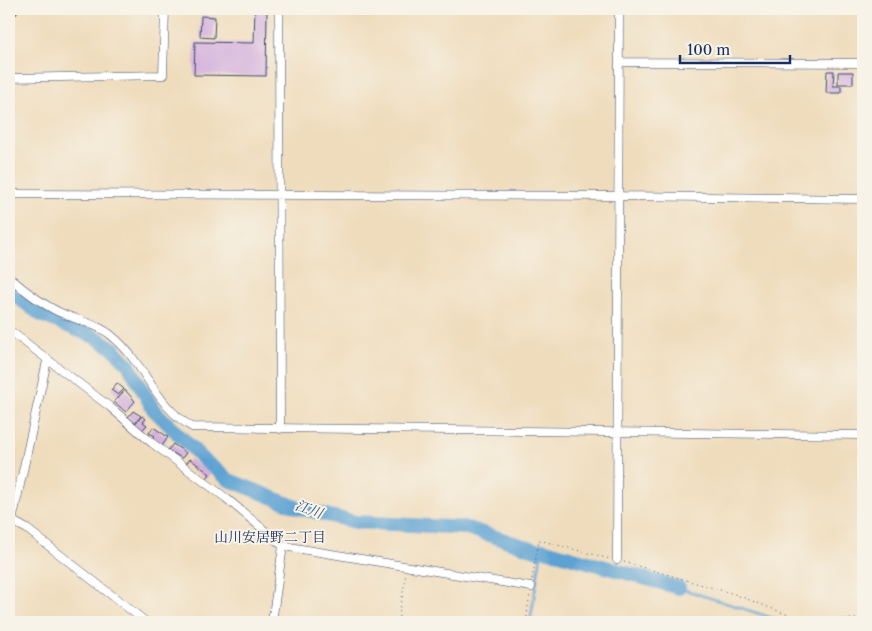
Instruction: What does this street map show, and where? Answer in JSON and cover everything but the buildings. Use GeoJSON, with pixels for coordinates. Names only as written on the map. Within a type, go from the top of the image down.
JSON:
{"type":"FeatureCollection","features":[{"type":"Feature","properties":{"kind":"street"},"geometry":{"type":"LineString","coordinates":[[9,96],[10,78],[163,75],[165,9]]}},
{"type":"Feature","properties":{"kind":"street"},"geometry":{"type":"LineString","coordinates":[[279,9],[281,194],[280,429]]}},
{"type":"Feature","properties":{"kind":"street"},"geometry":{"type":"LineString","coordinates":[[617,560],[619,432],[619,9]]}},
{"type":"Feature","properties":{"kind":"street"},"geometry":{"type":"LineString","coordinates":[[619,62],[863,63]]}},
{"type":"Feature","properties":{"kind":"street"},"geometry":{"type":"LineString","coordinates":[[9,194],[619,196],[863,200]]}},
{"type":"Feature","properties":{"kind":"street"},"geometry":{"type":"LineString","coordinates":[[9,277],[38,300],[110,334],[129,352],[166,407],[192,428],[863,435]]}},
{"type":"Feature","properties":{"kind":"street"},"geometry":{"type":"LineString","coordinates":[[9,330],[47,361],[110,407],[152,443],[226,498],[283,546],[531,587]]}},
{"type":"Feature","properties":{"kind":"street"},"geometry":{"type":"LineString","coordinates":[[9,535],[47,361]]}},
{"type":"Feature","properties":{"kind":"street"},"geometry":{"type":"LineString","coordinates":[[11,520],[92,578],[146,622]]}},
{"type":"Feature","properties":{"kind":"street"},"geometry":{"type":"LineString","coordinates":[[272,622],[283,546]]}},
{"type":"Feature","properties":{"kind":"path"},"geometry":{"type":"LineString","coordinates":[[526,622],[539,540],[617,560],[734,594],[799,619],[863,619]]}},
{"type":"Feature","properties":{"kind":"path"},"geometry":{"type":"LineString","coordinates":[[398,622],[407,567]]}},
{"type":"Feature","properties":{"kind":"waterway","name":"江川"},"geometry":{"type":"LineString","coordinates":[[9,291],[41,315],[97,338],[114,349],[128,364],[153,409],[205,461],[229,480],[299,508],[330,516],[356,522],[467,528],[539,551],[542,549],[679,588]]}},
{"type":"Feature","properties":{"kind":"waterway"},"geometry":{"type":"LineString","coordinates":[[530,622],[542,549]]}},
{"type":"Feature","properties":{"kind":"waterway"},"geometry":{"type":"LineString","coordinates":[[679,588],[785,622]]}},
{"type":"Feature","properties":{"kind":"district","name":"山川安居野二丁目"},"geometry":{"type":"Point","coordinates":[270,537]}}]}
